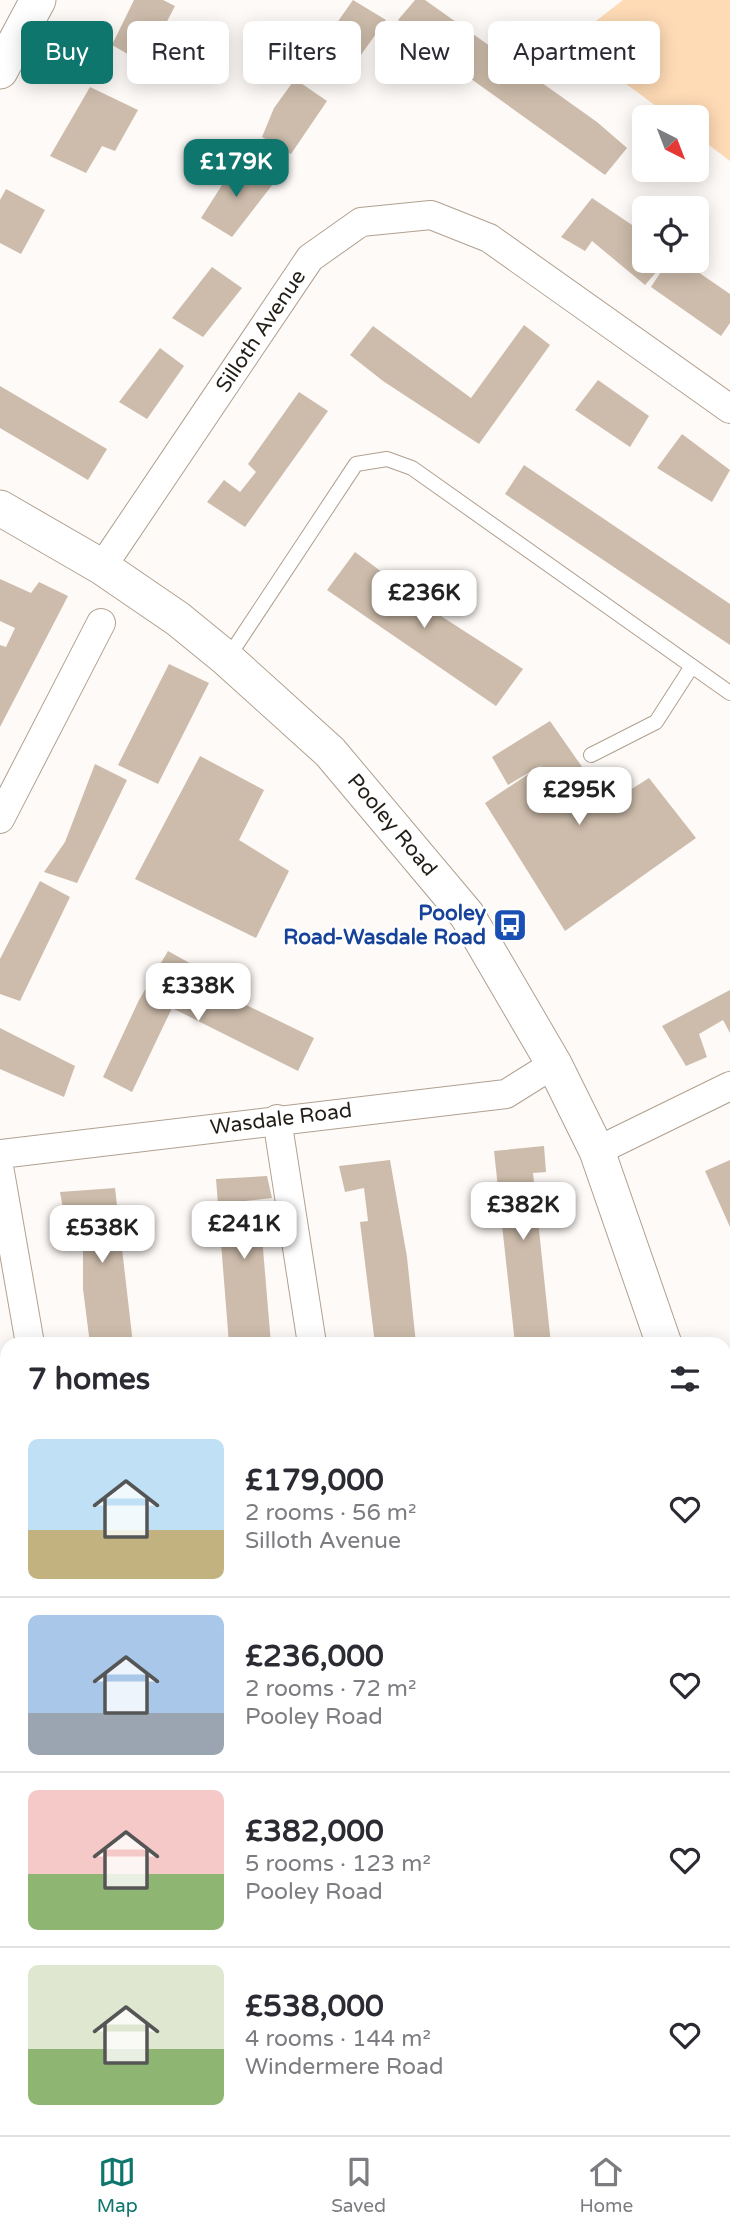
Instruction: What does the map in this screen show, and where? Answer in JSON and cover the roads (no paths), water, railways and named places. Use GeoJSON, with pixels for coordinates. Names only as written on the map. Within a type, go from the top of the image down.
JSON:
{"type":"FeatureCollection","features":[{"type":"Feature","properties":{"kind":"street"},"geometry":{"type":"LineString","coordinates":[[0,71],[37,0]]}},
{"type":"Feature","properties":{"kind":"street","name":"Silloth Avenue"},"geometry":{"type":"LineString","coordinates":[[102,567],[310,258],[361,222],[430,215],[489,238],[730,409]]}},
{"type":"Feature","properties":{"kind":"street","name":"Pooley Road"},"geometry":{"type":"LineString","coordinates":[[0,508],[102,567],[227,659],[330,751],[467,915],[554,1064],[597,1151],[662,1337]]}},
{"type":"Feature","properties":{"kind":"street"},"geometry":{"type":"LineString","coordinates":[[0,819],[64,690],[101,623]]}},
{"type":"Feature","properties":{"kind":"street","name":"Wasdale Road"},"geometry":{"type":"LineString","coordinates":[[0,1154],[277,1119],[506,1094],[554,1064]]}},
{"type":"Feature","properties":{"kind":"street"},"geometry":{"type":"LineString","coordinates":[[597,1151],[730,1086]]}},
{"type":"Feature","properties":{"kind":"street"},"geometry":{"type":"LineString","coordinates":[[277,1119],[311,1337]]}},
{"type":"Feature","properties":{"kind":"street"},"geometry":{"type":"LineString","coordinates":[[0,1171],[29,1337]]}},
{"type":"Feature","properties":{"kind":"lane"},"geometry":{"type":"LineString","coordinates":[[227,659],[356,464],[387,459],[412,468],[730,693]]}},
{"type":"Feature","properties":{"kind":"lane"},"geometry":{"type":"LineString","coordinates":[[591,755],[656,723],[692,666]]}},
{"type":"Feature","properties":{"kind":"place","name":"Pooley Road-Wasdale Road"},"geometry":{"type":"Point","coordinates":[510,925]}}]}
